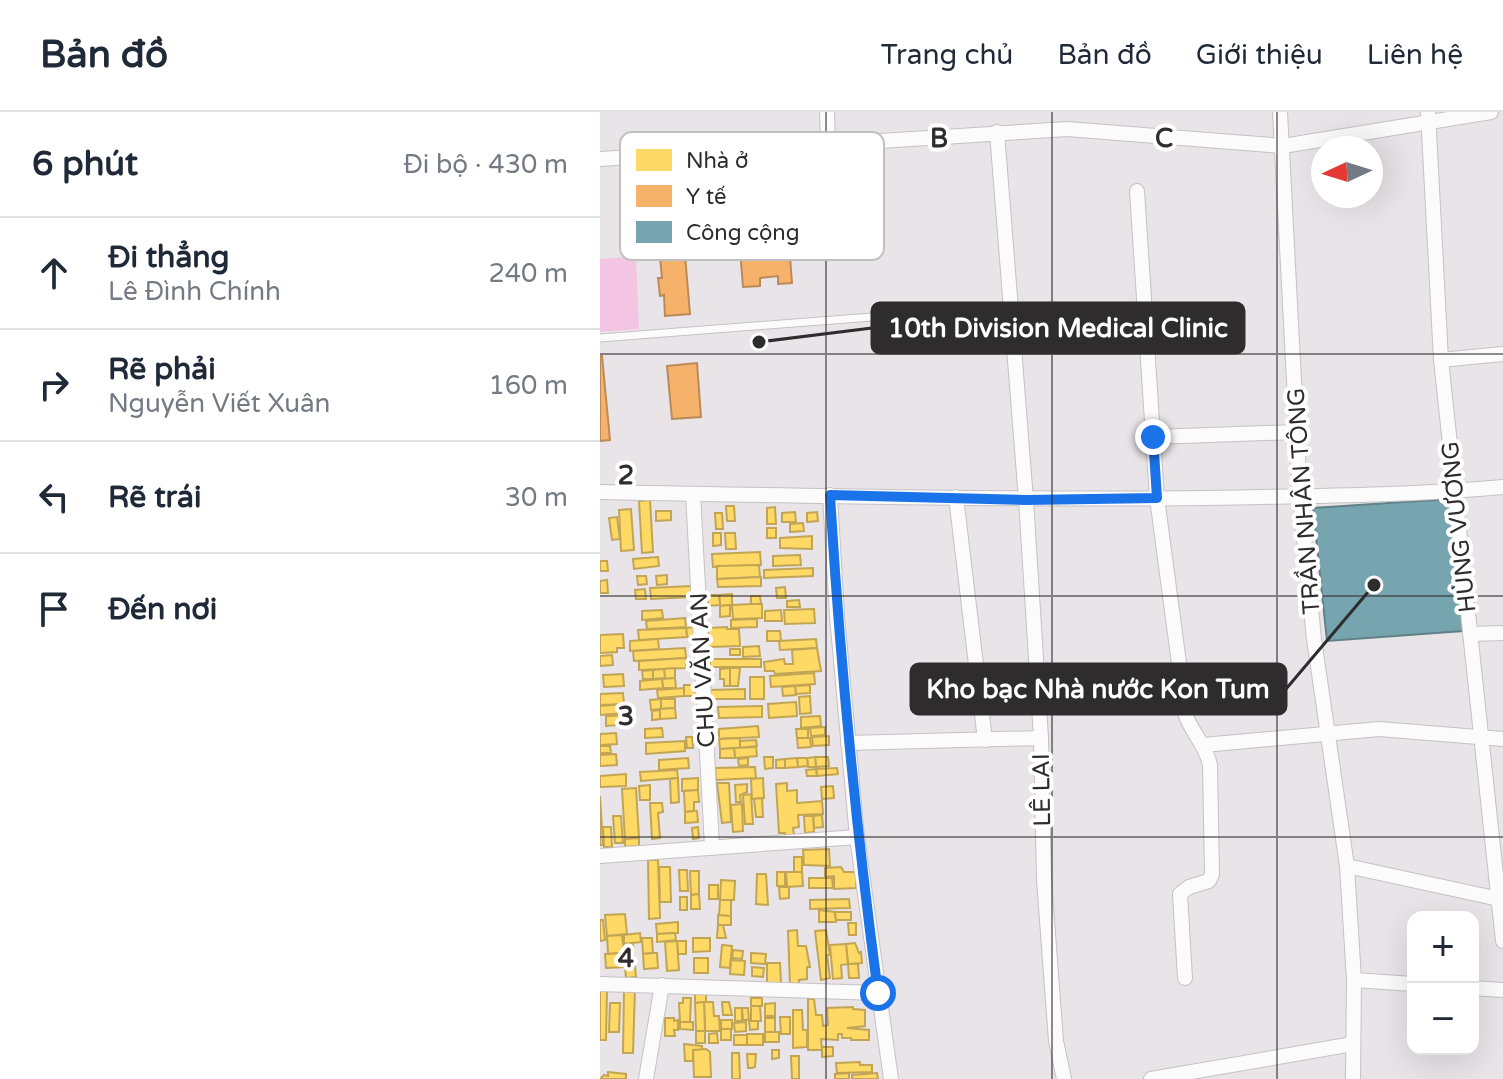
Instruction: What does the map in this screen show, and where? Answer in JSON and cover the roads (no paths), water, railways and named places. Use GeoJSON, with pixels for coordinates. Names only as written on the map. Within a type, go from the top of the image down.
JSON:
{"type":"FeatureCollection","features":[{"type":"Feature","properties":{"kind":"street"},"geometry":{"type":"LineString","coordinates":[[827,112],[828,132]]}},
{"type":"Feature","properties":{"kind":"street","name":"TRẦN NHÂN TÔNG"},"geometry":{"type":"LineString","coordinates":[[1280,112],[1300,496],[1327,734],[1347,866],[1354,980],[1353,1079]]}},
{"type":"Feature","properties":{"kind":"street"},"geometry":{"type":"LineString","coordinates":[[884,139],[1067,129],[1283,146],[1428,117],[1491,112]]}},
{"type":"Feature","properties":{"kind":"street","name":"HÙNG VƯƠNG"},"geometry":{"type":"LineString","coordinates":[[1428,117],[1441,360],[1503,941]]}},
{"type":"Feature","properties":{"kind":"street","name":"LÊ LAI"},"geometry":{"type":"LineString","coordinates":[[997,132],[1041,738],[1044,880],[1056,1041],[1064,1079]]}},
{"type":"Feature","properties":{"kind":"street"},"geometry":{"type":"LineString","coordinates":[[600,159],[620,158]]}},
{"type":"Feature","properties":{"kind":"street"},"geometry":{"type":"LineString","coordinates":[[1137,191],[1157,498],[1186,716],[1203,745],[1210,765],[1213,867],[1209,881],[1180,894],[1185,978]]}},
{"type":"Feature","properties":{"kind":"street"},"geometry":{"type":"LineString","coordinates":[[1441,360],[1503,354]]}},
{"type":"Feature","properties":{"kind":"street"},"geometry":{"type":"LineString","coordinates":[[1153,437],[1297,432]]}},
{"type":"Feature","properties":{"kind":"street"},"geometry":{"type":"LineString","coordinates":[[600,492],[1026,500],[1455,492],[1503,487]]}},
{"type":"Feature","properties":{"kind":"street","name":"CHU VĂN AN"},"geometry":{"type":"LineString","coordinates":[[693,494],[712,846]]}},
{"type":"Feature","properties":{"kind":"street"},"geometry":{"type":"LineString","coordinates":[[830,495],[857,837],[891,1079]]}},
{"type":"Feature","properties":{"kind":"street"},"geometry":{"type":"LineString","coordinates":[[956,497],[985,740]]}},
{"type":"Feature","properties":{"kind":"street"},"geometry":{"type":"LineString","coordinates":[[1470,634],[1503,633]]}},
{"type":"Feature","properties":{"kind":"street"},"geometry":{"type":"LineString","coordinates":[[1203,745],[1379,729],[1503,739]]}},
{"type":"Feature","properties":{"kind":"street"},"geometry":{"type":"LineString","coordinates":[[848,743],[1041,738]]}},
{"type":"Feature","properties":{"kind":"street"},"geometry":{"type":"LineString","coordinates":[[600,856],[857,837]]}},
{"type":"Feature","properties":{"kind":"street"},"geometry":{"type":"LineString","coordinates":[[1347,866],[1499,899]]}},
{"type":"Feature","properties":{"kind":"street"},"geometry":{"type":"LineString","coordinates":[[1354,980],[1407,984]]}},
{"type":"Feature","properties":{"kind":"street"},"geometry":{"type":"LineString","coordinates":[[600,984],[878,993]]}},
{"type":"Feature","properties":{"kind":"street"},"geometry":{"type":"LineString","coordinates":[[646,1079],[662,985]]}},
{"type":"Feature","properties":{"kind":"street"},"geometry":{"type":"LineString","coordinates":[[1479,988],[1503,990]]}},
{"type":"Feature","properties":{"kind":"street"},"geometry":{"type":"LineString","coordinates":[[1151,1079],[1353,1044]]}},
{"type":"Feature","properties":{"kind":"lane"},"geometry":{"type":"LineString","coordinates":[[600,338],[885,316],[892,310]]}},
{"type":"Feature","properties":{"kind":"place","name":"10th Division Medical Clinic"},"geometry":{"type":"Point","coordinates":[759,342]}},
{"type":"Feature","properties":{"kind":"place","name":"Kho bạc Nhà nước Kon Tum"},"geometry":{"type":"Point","coordinates":[1374,585]}}]}
